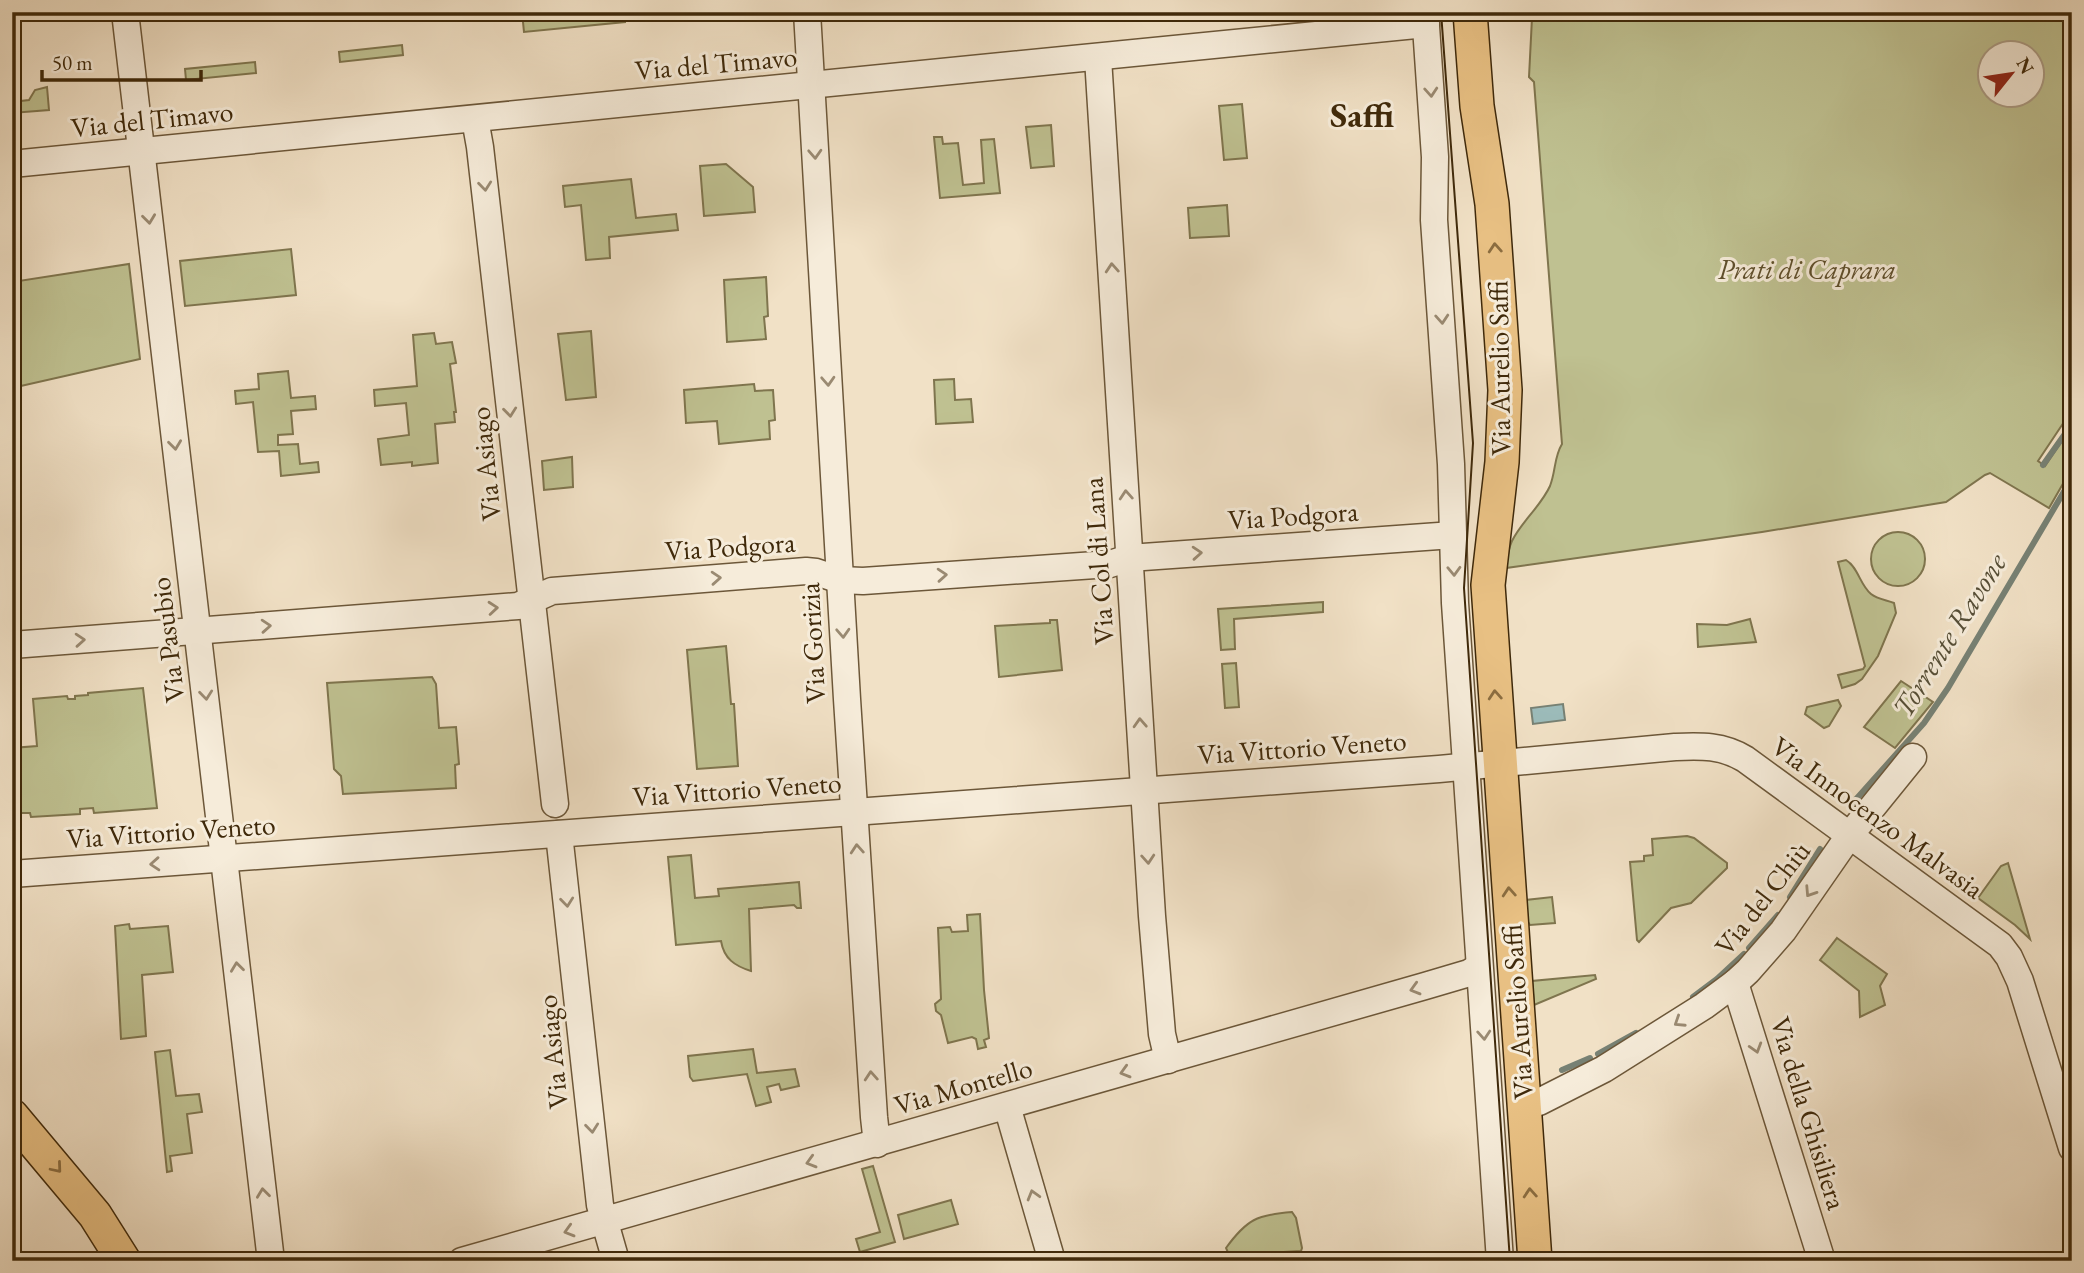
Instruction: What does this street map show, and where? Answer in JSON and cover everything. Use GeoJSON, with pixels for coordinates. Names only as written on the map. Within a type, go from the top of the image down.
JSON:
{"type":"FeatureCollection","features":[{"type":"Feature","properties":{"kind":"main road","name":"Via Aurelio Saffi"},"geometry":{"type":"LineString","coordinates":[[1471,14],[1477,106],[1492,204],[1505,390],[1502,462],[1488,585],[1535,1261]]}},
{"type":"Feature","properties":{"kind":"main road"},"geometry":{"type":"LineString","coordinates":[[12,1116],[95,1215],[124,1261]]}},
{"type":"Feature","properties":{"kind":"street","name":"Via Pasubio"},"geometry":{"type":"LineString","coordinates":[[125,12],[271,1261]]}},
{"type":"Feature","properties":{"kind":"street","name":"Via Gorizia"},"geometry":{"type":"LineString","coordinates":[[807,12],[854,812],[877,1144]]}},
{"type":"Feature","properties":{"kind":"street","name":"Via del Timavo"},"geometry":{"type":"LineString","coordinates":[[12,164],[1098,58],[1426,18]]}},
{"type":"Feature","properties":{"kind":"street","name":"Via Aurelio Saffi"},"geometry":{"type":"LineString","coordinates":[[1426,18],[1435,144],[1434,220],[1447,387],[1454,595],[1500,1261]]}},
{"type":"Feature","properties":{"kind":"street","name":"Via Col di Lana"},"geometry":{"type":"LineString","coordinates":[[1098,58],[1157,982],[1162,1034],[1168,1060]]}},
{"type":"Feature","properties":{"kind":"street","name":"Via Asiago"},"geometry":{"type":"LineString","coordinates":[[475,118],[555,803]]}},
{"type":"Feature","properties":{"kind":"street","name":"Via Podgora"},"geometry":{"type":"LineString","coordinates":[[12,645],[518,606],[551,591],[806,571],[840,580],[863,581],[1110,564],[1129,558],[1453,535]]}},
{"type":"Feature","properties":{"kind":"street","name":"Via Innocenzo Malvasia"},"geometry":{"type":"LineString","coordinates":[[1500,763],[1700,746],[1723,748],[1745,760],[2000,945],[2010,957],[2020,981],[2072,1148]]}},
{"type":"Feature","properties":{"kind":"street","name":"Via del Chiù"},"geometry":{"type":"LineString","coordinates":[[1523,1103],[1539,1102],[1604,1069],[1704,1006],[1735,983],[1783,931],[1849,836],[1913,757]]}},
{"type":"Feature","properties":{"kind":"street"},"geometry":{"type":"LineString","coordinates":[[1465,766],[1500,763]]}},
{"type":"Feature","properties":{"kind":"street","name":"Via Vittorio Veneto"},"geometry":{"type":"LineString","coordinates":[[12,874],[1465,766]]}},
{"type":"Feature","properties":{"kind":"street","name":"Via Asiago"},"geometry":{"type":"LineString","coordinates":[[559,834],[600,1205],[616,1261]]}},
{"type":"Feature","properties":{"kind":"street","name":"Via Montello"},"geometry":{"type":"LineString","coordinates":[[463,1261],[1461,976],[1479,967]]}},
{"type":"Feature","properties":{"kind":"street","name":"Via della Ghisiliera"},"geometry":{"type":"LineString","coordinates":[[1735,983],[1822,1261]]}},
{"type":"Feature","properties":{"kind":"street"},"geometry":{"type":"LineString","coordinates":[[1007,1106],[1052,1261]]}},
{"type":"Feature","properties":{"kind":"green space"},"geometry":{"type":"Polygon","coordinates":[[[522,12],[625,12],[625,22],[524,32],[522,12]]]}},
{"type":"Feature","properties":{"kind":"green space","name":"Prati di Caprara"},"geometry":{"type":"Polygon","coordinates":[[[1537,12],[2072,12],[2072,410],[2038,461],[2045,466],[2072,426],[2072,468],[2049,508],[1990,473],[1946,502],[1762,532],[1506,568],[1512,541],[1550,486],[1562,444],[1534,82],[1529,77],[1532,18],[1537,12]]]}},
{"type":"Feature","properties":{"kind":"green space"},"geometry":{"type":"Polygon","coordinates":[[[402,45],[403,55],[340,62],[339,52],[402,45]]]}},
{"type":"Feature","properties":{"kind":"green space"},"geometry":{"type":"Polygon","coordinates":[[[255,62],[256,73],[186,80],[185,69],[255,62]]]}},
{"type":"Feature","properties":{"kind":"green space"},"geometry":{"type":"Polygon","coordinates":[[[47,87],[49,110],[12,113],[12,102],[29,100],[35,90],[47,87]]]}},
{"type":"Feature","properties":{"kind":"green space"},"geometry":{"type":"Polygon","coordinates":[[[1242,104],[1247,158],[1224,160],[1219,106],[1242,104]]]}},
{"type":"Feature","properties":{"kind":"green space"},"geometry":{"type":"Polygon","coordinates":[[[1051,125],[1054,166],[1031,168],[1026,127],[1051,125]]]}},
{"type":"Feature","properties":{"kind":"green space"},"geometry":{"type":"Polygon","coordinates":[[[934,137],[942,137],[943,144],[958,143],[963,185],[984,183],[981,140],[994,139],[1000,193],[940,198],[934,137]]]}},
{"type":"Feature","properties":{"kind":"green space"},"geometry":{"type":"Polygon","coordinates":[[[726,164],[753,187],[755,212],[704,216],[700,166],[726,164]]]}},
{"type":"Feature","properties":{"kind":"green space"},"geometry":{"type":"Polygon","coordinates":[[[631,179],[636,218],[676,214],[678,230],[609,237],[610,258],[586,260],[581,205],[565,207],[563,186],[631,179]]]}},
{"type":"Feature","properties":{"kind":"green space"},"geometry":{"type":"Polygon","coordinates":[[[1227,205],[1229,236],[1190,238],[1188,208],[1227,205]]]}},
{"type":"Feature","properties":{"kind":"green space"},"geometry":{"type":"Polygon","coordinates":[[[291,249],[296,295],[185,306],[180,261],[291,249]]]}},
{"type":"Feature","properties":{"kind":"green space"},"geometry":{"type":"Polygon","coordinates":[[[129,264],[140,359],[12,388],[12,282],[129,264]]]}},
{"type":"Feature","properties":{"kind":"green space"},"geometry":{"type":"Polygon","coordinates":[[[766,277],[766,339],[727,342],[724,280],[766,277]]]}},
{"type":"Feature","properties":{"kind":"green space"},"geometry":{"type":"Polygon","coordinates":[[[591,331],[596,397],[566,400],[558,334],[591,331]]]}},
{"type":"Feature","properties":{"kind":"green space"},"geometry":{"type":"Polygon","coordinates":[[[434,333],[436,344],[452,342],[456,363],[450,364],[455,422],[435,424],[438,463],[381,465],[378,439],[409,435],[406,403],[375,406],[374,390],[417,386],[413,335],[434,333]]]}},
{"type":"Feature","properties":{"kind":"green space"},"geometry":{"type":"Polygon","coordinates":[[[288,371],[291,398],[315,396],[316,409],[291,411],[293,434],[278,435],[278,445],[298,444],[300,464],[318,462],[319,472],[281,476],[279,451],[258,452],[253,402],[236,404],[235,391],[259,389],[258,374],[288,371]]]}},
{"type":"Feature","properties":{"kind":"green space"},"geometry":{"type":"Polygon","coordinates":[[[954,379],[955,400],[971,399],[973,422],[936,424],[934,380],[954,379]]]}},
{"type":"Feature","properties":{"kind":"green space"},"geometry":{"type":"Polygon","coordinates":[[[754,384],[755,391],[773,390],[775,420],[769,421],[770,439],[719,444],[717,421],[686,423],[684,390],[754,384]]]}},
{"type":"Feature","properties":{"kind":"green space"},"geometry":{"type":"Polygon","coordinates":[[[572,457],[573,487],[544,490],[542,461],[572,457]]]}},
{"type":"Feature","properties":{"kind":"green space"},"geometry":{"type":"Polygon","coordinates":[[[1898,532],[1917,540],[1925,559],[1917,578],[1898,586],[1879,578],[1871,559],[1879,540],[1898,532]]]}},
{"type":"Feature","properties":{"kind":"green space"},"geometry":{"type":"Polygon","coordinates":[[[1846,560],[1871,594],[1894,603],[1896,613],[1878,656],[1862,679],[1842,688],[1838,675],[1863,669],[1865,666],[1838,562],[1846,560]]]}},
{"type":"Feature","properties":{"kind":"green space"},"geometry":{"type":"Polygon","coordinates":[[[1323,602],[1323,612],[1234,619],[1235,649],[1221,650],[1218,609],[1323,602]]]}},
{"type":"Feature","properties":{"kind":"green space"},"geometry":{"type":"Polygon","coordinates":[[[1750,619],[1756,642],[1698,647],[1697,624],[1727,625],[1750,619]]]}},
{"type":"Feature","properties":{"kind":"green space"},"geometry":{"type":"Polygon","coordinates":[[[1050,620],[1057,620],[1062,670],[999,677],[995,626],[1050,623],[1050,620]]]}},
{"type":"Feature","properties":{"kind":"green space"},"geometry":{"type":"Polygon","coordinates":[[[726,646],[731,704],[734,704],[738,766],[697,769],[687,650],[726,646]]]}},
{"type":"Feature","properties":{"kind":"green space"},"geometry":{"type":"Polygon","coordinates":[[[1236,663],[1239,707],[1225,708],[1222,664],[1236,663]]]}},
{"type":"Feature","properties":{"kind":"green space"},"geometry":{"type":"Polygon","coordinates":[[[432,677],[436,684],[439,728],[456,727],[459,764],[455,765],[456,788],[343,794],[341,776],[334,769],[327,683],[432,677]]]}},
{"type":"Feature","properties":{"kind":"green space"},"geometry":{"type":"Polygon","coordinates":[[[1901,681],[1933,702],[1895,748],[1864,727],[1901,681]]]}},
{"type":"Feature","properties":{"kind":"green space"},"geometry":{"type":"Polygon","coordinates":[[[143,688],[157,808],[94,813],[93,808],[80,809],[80,814],[31,817],[30,813],[17,813],[16,818],[12,819],[12,748],[37,746],[33,699],[67,696],[68,699],[75,699],[75,696],[88,693],[143,688]]]}},
{"type":"Feature","properties":{"kind":"green space"},"geometry":{"type":"Polygon","coordinates":[[[1838,700],[1841,706],[1829,726],[1824,728],[1805,714],[1807,707],[1838,700]]]}},
{"type":"Feature","properties":{"kind":"green space"},"geometry":{"type":"Polygon","coordinates":[[[1687,836],[1694,838],[1727,863],[1727,868],[1691,903],[1671,908],[1639,942],[1630,862],[1644,861],[1644,856],[1653,855],[1652,839],[1687,836]]]}},
{"type":"Feature","properties":{"kind":"green space"},"geometry":{"type":"Polygon","coordinates":[[[691,855],[695,898],[719,896],[718,889],[799,882],[801,908],[794,905],[749,909],[751,971],[731,961],[721,941],[676,945],[668,857],[691,855]]]}},
{"type":"Feature","properties":{"kind":"green space"},"geometry":{"type":"Polygon","coordinates":[[[2008,863],[2030,939],[1978,898],[2001,866],[2008,863]]]}},
{"type":"Feature","properties":{"kind":"green space"},"geometry":{"type":"Polygon","coordinates":[[[1552,897],[1555,923],[1530,925],[1526,900],[1552,897]]]}},
{"type":"Feature","properties":{"kind":"green space"},"geometry":{"type":"Polygon","coordinates":[[[980,914],[989,1038],[984,1040],[986,1047],[978,1049],[976,1039],[972,1037],[948,1043],[941,1015],[936,1011],[935,1004],[941,999],[938,928],[950,927],[952,932],[968,931],[967,915],[980,914]]]}},
{"type":"Feature","properties":{"kind":"green space"},"geometry":{"type":"Polygon","coordinates":[[[129,924],[130,929],[168,926],[173,972],[142,975],[146,1036],[121,1039],[115,926],[129,924]]]}},
{"type":"Feature","properties":{"kind":"green space"},"geometry":{"type":"Polygon","coordinates":[[[1837,938],[1887,974],[1880,986],[1885,1005],[1860,1017],[1859,991],[1820,960],[1837,938]]]}},
{"type":"Feature","properties":{"kind":"green space"},"geometry":{"type":"Polygon","coordinates":[[[1595,975],[1596,979],[1534,1005],[1532,981],[1595,975]]]}},
{"type":"Feature","properties":{"kind":"green space"},"geometry":{"type":"Polygon","coordinates":[[[753,1049],[757,1073],[795,1069],[799,1086],[781,1090],[779,1084],[767,1087],[771,1102],[756,1106],[747,1074],[693,1081],[690,1077],[688,1056],[753,1049]]]}},
{"type":"Feature","properties":{"kind":"green space"},"geometry":{"type":"Polygon","coordinates":[[[170,1050],[176,1096],[199,1094],[202,1112],[187,1114],[192,1153],[170,1156],[172,1171],[167,1172],[155,1052],[170,1050]]]}},
{"type":"Feature","properties":{"kind":"green space"},"geometry":{"type":"Polygon","coordinates":[[[873,1166],[895,1242],[860,1252],[856,1239],[880,1232],[862,1169],[873,1166]]]}},
{"type":"Feature","properties":{"kind":"green space"},"geometry":{"type":"Polygon","coordinates":[[[951,1200],[958,1224],[904,1239],[898,1215],[951,1200]]]}},
{"type":"Feature","properties":{"kind":"green space"},"geometry":{"type":"Polygon","coordinates":[[[1292,1212],[1296,1218],[1301,1251],[1229,1255],[1226,1248],[1240,1231],[1254,1220],[1292,1212]]]}},
{"type":"Feature","properties":{"kind":"water"},"geometry":{"type":"Polygon","coordinates":[[[1563,704],[1565,720],[1533,724],[1531,708],[1563,704]]]}},
{"type":"Feature","properties":{"kind":"waterway"},"geometry":{"type":"LineString","coordinates":[[2043,465],[2072,424]]}},
{"type":"Feature","properties":{"kind":"waterway","name":"Torrente Ravone"},"geometry":{"type":"LineString","coordinates":[[1850,806],[1924,723],[1948,688],[2072,478]]}},
{"type":"Feature","properties":{"kind":"waterway","name":"Torrente Ravone"},"geometry":{"type":"LineString","coordinates":[[1790,897],[1820,849]]}},
{"type":"Feature","properties":{"kind":"waterway","name":"Torrente Ravone"},"geometry":{"type":"LineString","coordinates":[[1749,948],[1778,915]]}},
{"type":"Feature","properties":{"kind":"waterway","name":"Torrente Ravone"},"geometry":{"type":"LineString","coordinates":[[1693,997],[1744,954]]}},
{"type":"Feature","properties":{"kind":"waterway","name":"Torrente Ravone"},"geometry":{"type":"LineString","coordinates":[[1598,1054],[1636,1033]]}},
{"type":"Feature","properties":{"kind":"waterway","name":"Torrente Ravone"},"geometry":{"type":"LineString","coordinates":[[1562,1070],[1590,1058]]}},
{"type":"Feature","properties":{"kind":"tram line"},"geometry":{"type":"LineString","coordinates":[[1441,12],[1473,443],[1464,588],[1510,1261]]}},
{"type":"Feature","properties":{"kind":"district","name":"Saffi"},"geometry":{"type":"Point","coordinates":[1362,114]}}]}
